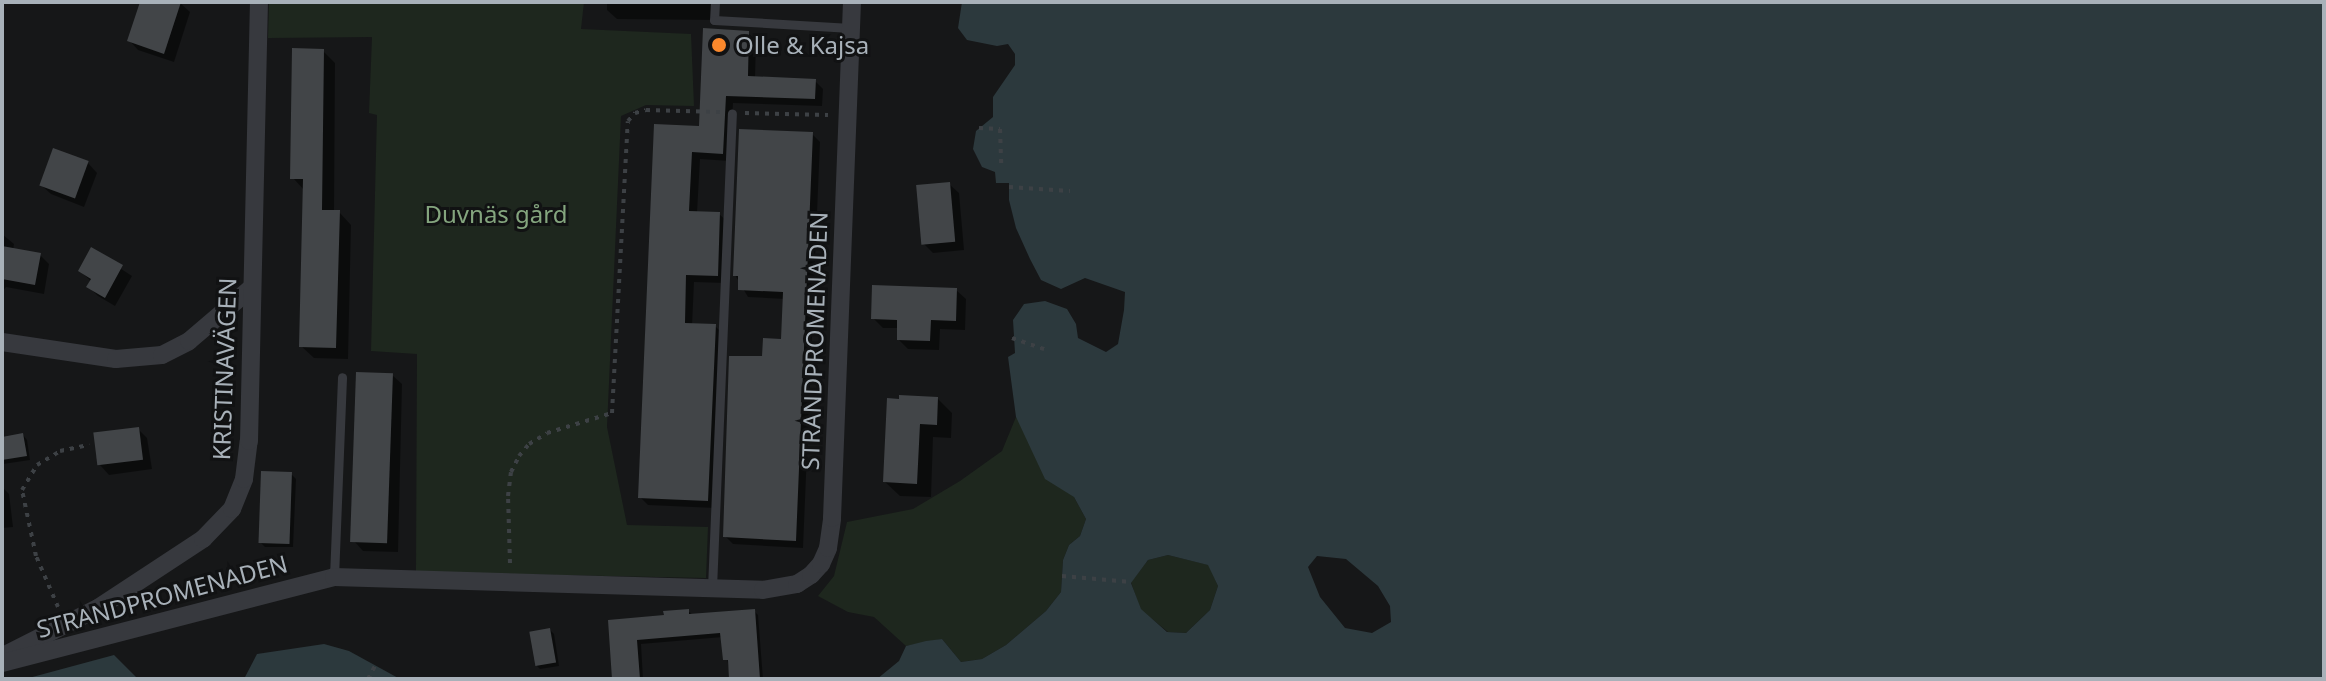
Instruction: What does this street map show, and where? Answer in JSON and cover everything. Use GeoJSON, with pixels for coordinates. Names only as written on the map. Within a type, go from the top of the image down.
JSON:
{"type":"FeatureCollection","features":[{"type":"Feature","properties":{"kind":"street","name":"KRISTINAVÄGEN"},"geometry":{"type":"LineString","coordinates":[[2,660],[98,608],[203,539],[232,509],[244,479],[249,441],[250,289],[259,2]]}},
{"type":"Feature","properties":{"kind":"street","name":"STRANDPROMENADEN"},"geometry":{"type":"LineString","coordinates":[[2,660],[334,577],[763,590],[797,584],[821,564],[828,548],[832,518],[845,116],[852,2]]}},
{"type":"Feature","properties":{"kind":"street"},"geometry":{"type":"LineString","coordinates":[[2,342],[116,359],[162,355],[189,341],[250,289]]}},
{"type":"Feature","properties":{"kind":"lane"},"geometry":{"type":"LineString","coordinates":[[715,2],[714,20],[851,28]]}},
{"type":"Feature","properties":{"kind":"lane"},"geometry":{"type":"LineString","coordinates":[[712,588],[732,113]]}},
{"type":"Feature","properties":{"kind":"lane"},"geometry":{"type":"LineString","coordinates":[[334,577],[342,377]]}},
{"type":"Feature","properties":{"kind":"path"},"geometry":{"type":"LineString","coordinates":[[511,581],[508,496],[511,472],[519,456],[529,444],[547,433],[612,413],[628,121],[635,113],[646,110],[845,116]]}},
{"type":"Feature","properties":{"kind":"path"},"geometry":{"type":"LineString","coordinates":[[979,128],[1000,129],[1001,166]]}},
{"type":"Feature","properties":{"kind":"path"},"geometry":{"type":"LineString","coordinates":[[1009,187],[1070,191]]}},
{"type":"Feature","properties":{"kind":"path"},"geometry":{"type":"LineString","coordinates":[[1012,338],[1044,349]]}},
{"type":"Feature","properties":{"kind":"path"},"geometry":{"type":"LineString","coordinates":[[65,624],[36,556],[22,490],[37,465],[60,451],[89,445]]}},
{"type":"Feature","properties":{"kind":"path"},"geometry":{"type":"LineString","coordinates":[[1062,576],[1131,582]]}},
{"type":"Feature","properties":{"kind":"path"},"geometry":{"type":"LineString","coordinates":[[368,679],[376,664]]}},
{"type":"Feature","properties":{"kind":"green space","name":"Duvnäs gård"},"geometry":{"type":"Polygon","coordinates":[[[269,2],[584,2],[581,29],[691,34],[694,106],[646,105],[621,116],[607,427],[627,525],[708,527],[706,578],[416,572],[417,354],[371,351],[377,115],[369,113],[372,37],[268,38],[269,2]]]}},
{"type":"Feature","properties":{"kind":"green space"},"geometry":{"type":"Polygon","coordinates":[[[1016,417],[1074,497],[1086,519],[1080,536],[1069,545],[1063,560],[1061,592],[1046,611],[1006,645],[982,659],[961,662],[942,639],[906,646],[874,617],[848,612],[818,596],[834,576],[847,522],[913,509],[960,481],[1002,451],[1016,417]]]}},
{"type":"Feature","properties":{"kind":"green space"},"geometry":{"type":"Polygon","coordinates":[[[1168,555],[1209,565],[1218,586],[1210,610],[1186,633],[1168,632],[1140,609],[1131,582],[1148,560],[1168,555]]]}},
{"type":"Feature","properties":{"kind":"shaded area"},"geometry":{"type":"Polygon","coordinates":[[[962,2],[2324,2],[2324,679],[877,679],[899,661],[906,646],[926,641],[942,639],[961,662],[982,659],[1006,645],[1046,611],[1061,592],[1063,560],[1069,545],[1080,536],[1086,519],[1074,497],[1045,479],[1016,417],[1008,357],[1015,353],[1013,320],[1024,304],[1045,301],[1067,309],[1076,324],[1078,338],[1106,352],[1118,344],[1124,310],[1125,292],[1085,278],[1061,289],[1041,280],[1016,228],[1009,200],[1009,183],[996,183],[995,172],[982,167],[973,149],[976,131],[993,117],[993,97],[1015,65],[1015,54],[1008,44],[997,46],[967,40],[958,28],[962,2]],[[1168,555],[1148,560],[1131,583],[1141,609],[1167,632],[1186,633],[1210,610],[1218,586],[1208,565],[1168,555]],[[1317,556],[1308,567],[1320,597],[1345,628],[1372,633],[1391,622],[1390,606],[1378,586],[1346,559],[1317,556]]]}},
{"type":"Feature","properties":{"kind":"shaded area"},"geometry":{"type":"Polygon","coordinates":[[[324,644],[349,651],[400,679],[244,679],[257,654],[324,644]]]}},
{"type":"Feature","properties":{"kind":"shaded area"},"geometry":{"type":"Polygon","coordinates":[[[114,655],[138,679],[25,679],[114,655]]]}},
{"type":"Feature","properties":{"kind":"building"},"geometry":{"type":"Polygon","coordinates":[[[140,2],[181,2],[164,54],[127,41],[140,2]]]}},
{"type":"Feature","properties":{"kind":"building"},"geometry":{"type":"Polygon","coordinates":[[[703,28],[749,31],[748,76],[816,79],[815,99],[726,96],[723,154],[692,152],[689,211],[720,212],[718,276],[686,275],[685,323],[716,324],[708,501],[638,498],[654,124],[699,126],[703,28]]]}},
{"type":"Feature","properties":{"kind":"building"},"geometry":{"type":"Polygon","coordinates":[[[292,48],[324,49],[322,210],[340,210],[336,348],[299,347],[303,179],[290,179],[292,48]]]}},
{"type":"Feature","properties":{"kind":"building"},"geometry":{"type":"Polygon","coordinates":[[[739,129],[813,132],[796,541],[723,537],[729,356],[762,356],[763,338],[781,339],[783,292],[738,290],[738,276],[733,276],[739,129]]]}},
{"type":"Feature","properties":{"kind":"building"},"geometry":{"type":"Polygon","coordinates":[[[53,148],[89,161],[75,199],[39,186],[53,148]]]}},
{"type":"Feature","properties":{"kind":"building"},"geometry":{"type":"Polygon","coordinates":[[[950,182],[955,242],[921,245],[916,185],[950,182]]]}},
{"type":"Feature","properties":{"kind":"building"},"geometry":{"type":"Polygon","coordinates":[[[2,246],[41,253],[35,285],[2,279],[2,246]]]}},
{"type":"Feature","properties":{"kind":"building"},"geometry":{"type":"Polygon","coordinates":[[[91,247],[123,265],[105,298],[86,287],[91,279],[78,271],[91,247]]]}},
{"type":"Feature","properties":{"kind":"building"},"geometry":{"type":"Polygon","coordinates":[[[872,285],[957,288],[956,321],[931,320],[930,341],[897,340],[897,320],[871,319],[872,285]]]}},
{"type":"Feature","properties":{"kind":"building"},"geometry":{"type":"Polygon","coordinates":[[[356,372],[393,373],[387,543],[350,542],[356,372]]]}},
{"type":"Feature","properties":{"kind":"building"},"geometry":{"type":"Polygon","coordinates":[[[899,395],[938,397],[937,425],[920,424],[917,484],[883,482],[887,398],[899,399],[899,395]]]}},
{"type":"Feature","properties":{"kind":"building"},"geometry":{"type":"Polygon","coordinates":[[[139,427],[143,460],[97,465],[93,433],[139,427]]]}},
{"type":"Feature","properties":{"kind":"building"},"geometry":{"type":"Polygon","coordinates":[[[23,433],[27,456],[2,460],[2,437],[23,433]]]}},
{"type":"Feature","properties":{"kind":"building"},"geometry":{"type":"Polygon","coordinates":[[[261,471],[292,472],[289,544],[258,543],[261,471]]]}},
{"type":"Feature","properties":{"kind":"building"},"geometry":{"type":"Polygon","coordinates":[[[689,609],[689,614],[755,609],[760,679],[729,679],[728,660],[723,660],[720,633],[637,640],[640,679],[612,679],[608,620],[664,615],[663,611],[689,609]]]}},
{"type":"Feature","properties":{"kind":"building"},"geometry":{"type":"Polygon","coordinates":[[[550,628],[556,662],[535,666],[529,632],[550,628]]]}},
{"type":"Feature","properties":{"kind":"place","name":"Olle & Kajsa"},"geometry":{"type":"Point","coordinates":[719,45]}}]}
